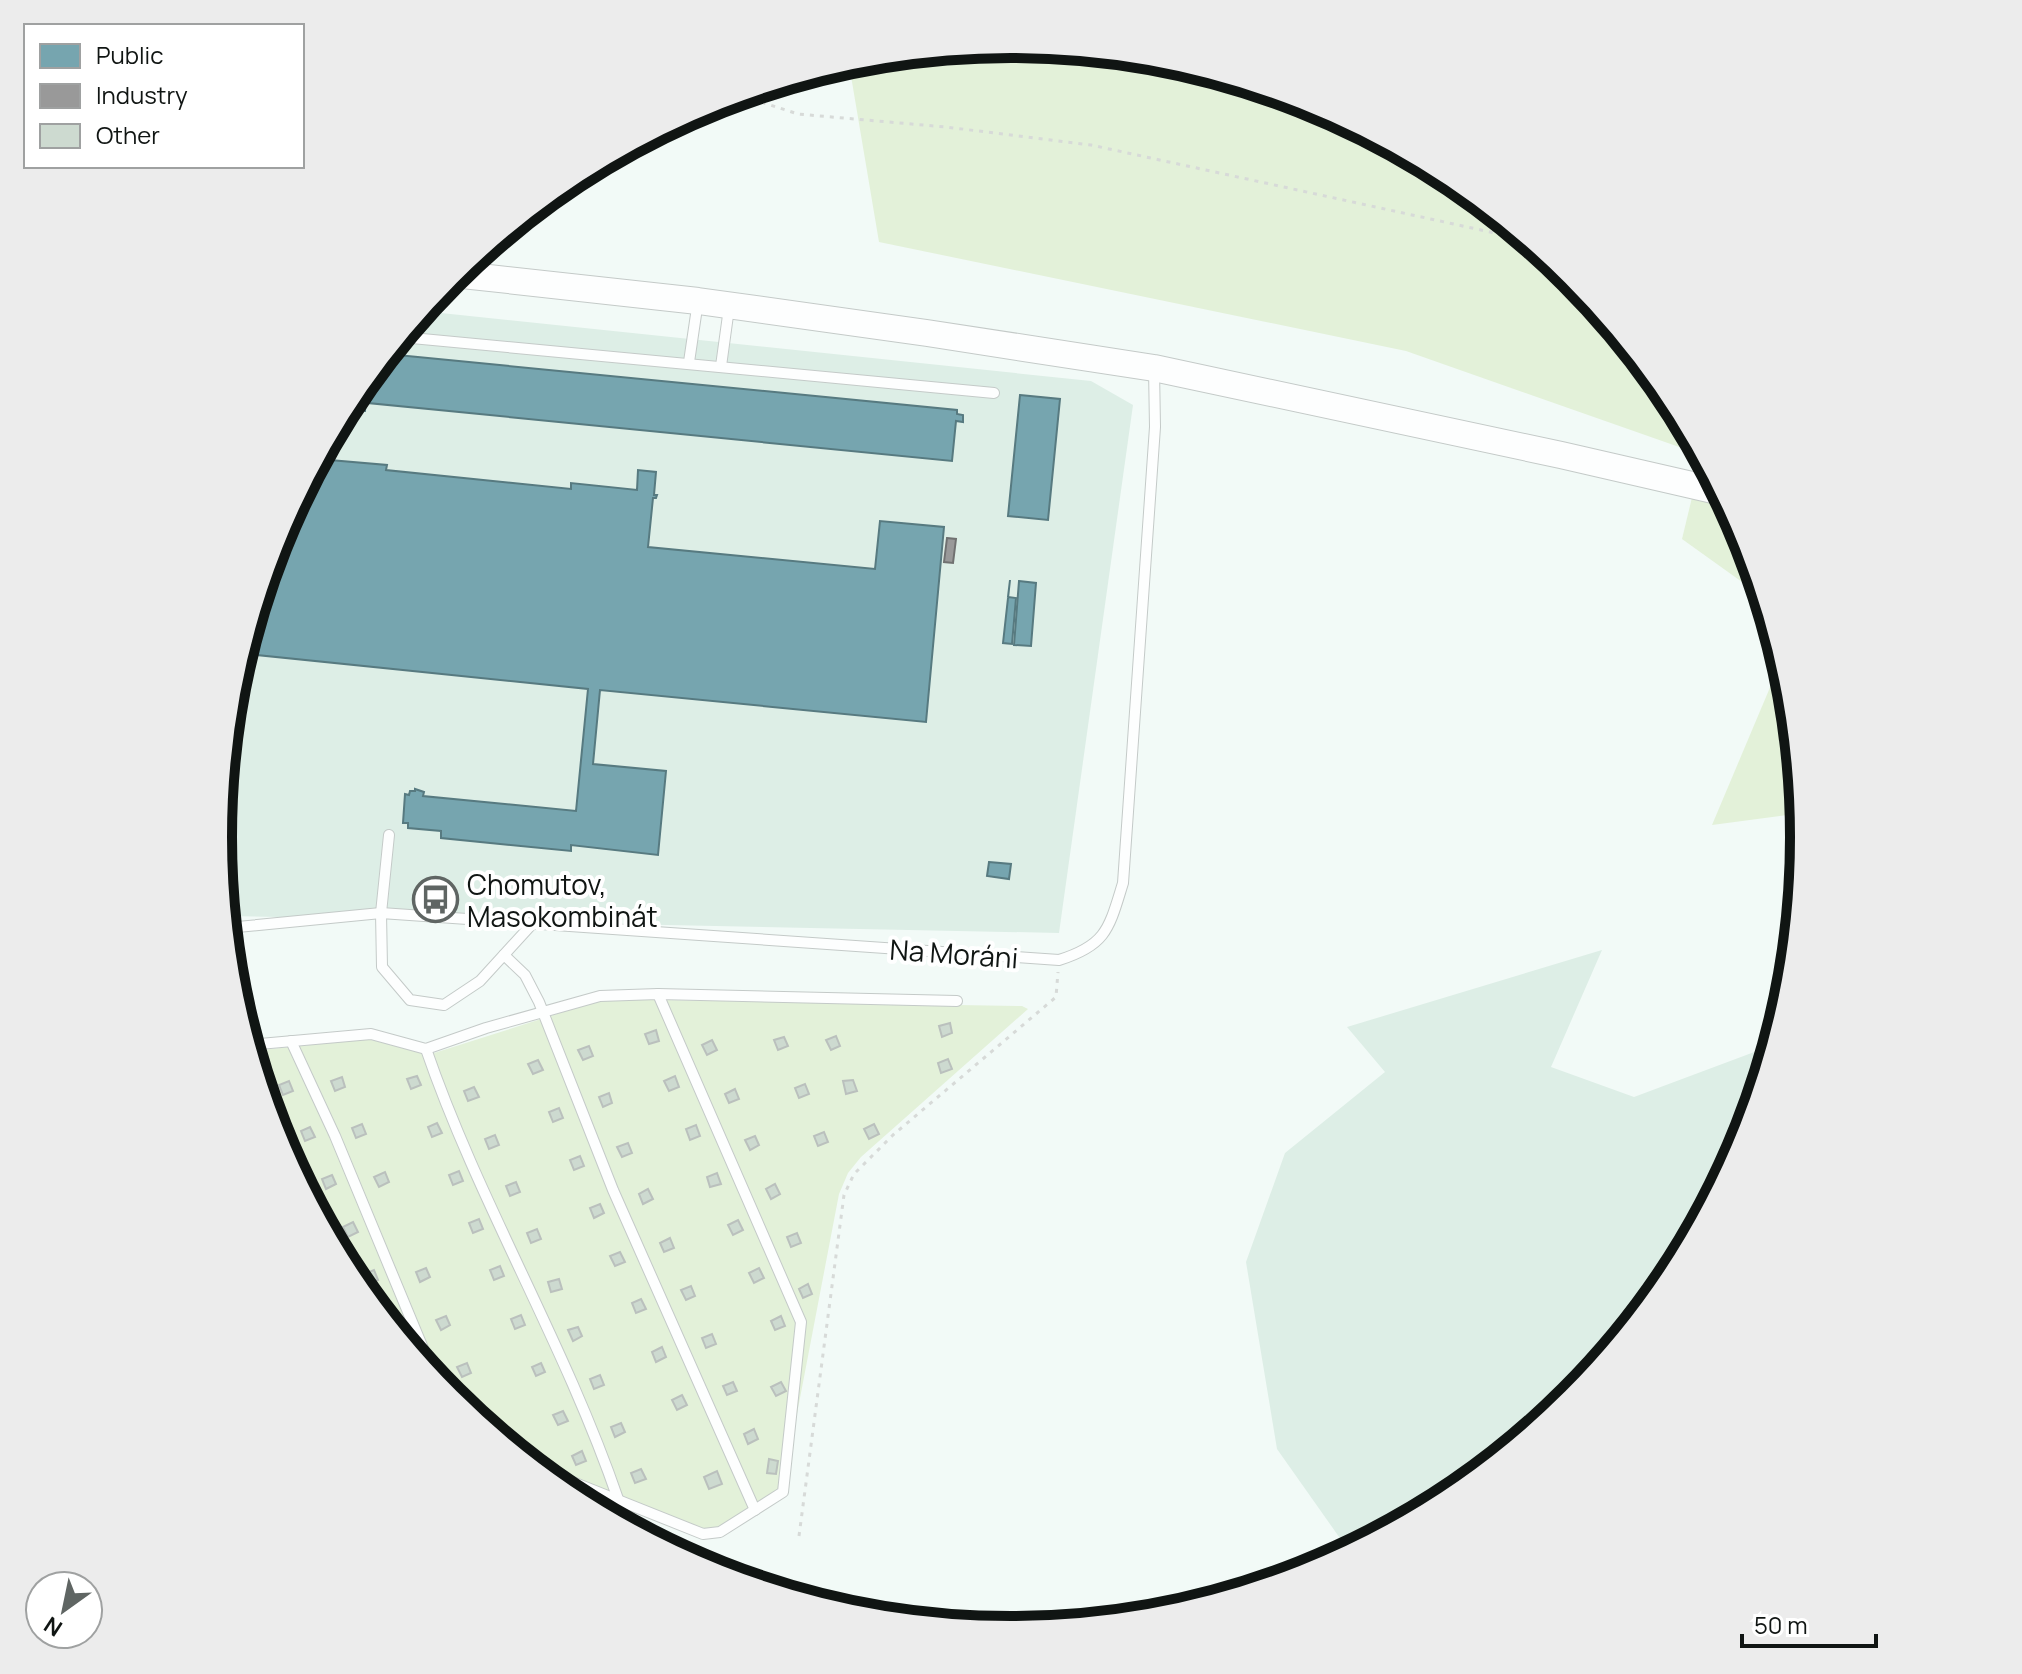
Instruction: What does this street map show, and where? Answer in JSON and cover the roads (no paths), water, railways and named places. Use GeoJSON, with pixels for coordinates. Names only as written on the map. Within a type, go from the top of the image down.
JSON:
{"type":"FeatureCollection","features":[{"type":"Feature","properties":{"kind":"street"},"geometry":{"type":"LineString","coordinates":[[471,276],[730,305],[1154,368],[1708,489]]}},
{"type":"Feature","properties":{"kind":"lane"},"geometry":{"type":"LineString","coordinates":[[689,362],[698,301]]}},
{"type":"Feature","properties":{"kind":"lane"},"geometry":{"type":"LineString","coordinates":[[721,366],[730,305]]}},
{"type":"Feature","properties":{"kind":"lane"},"geometry":{"type":"LineString","coordinates":[[413,338],[994,393]]}},
{"type":"Feature","properties":{"kind":"lane","name":"Na Moráni"},"geometry":{"type":"LineString","coordinates":[[238,927],[381,913],[1059,960],[1084,952],[1110,926],[1123,883],[1155,427],[1154,368]]}},
{"type":"Feature","properties":{"kind":"lane"},"geometry":{"type":"LineString","coordinates":[[389,835],[381,913],[382,967],[410,1000],[444,1005],[480,981],[533,923]]}},
{"type":"Feature","properties":{"kind":"lane"},"geometry":{"type":"LineString","coordinates":[[504,955],[525,975],[543,1013],[613,1190],[755,1510]]}},
{"type":"Feature","properties":{"kind":"lane"},"geometry":{"type":"LineString","coordinates":[[574,1482],[703,1534],[720,1532],[783,1492],[801,1322],[658,994]]}},
{"type":"Feature","properties":{"kind":"lane"},"geometry":{"type":"LineString","coordinates":[[260,1044],[371,1034],[426,1049],[486,1028],[600,996],[658,994],[957,1001]]}},
{"type":"Feature","properties":{"kind":"lane"},"geometry":{"type":"LineString","coordinates":[[291,1041],[335,1136],[423,1349]]}},
{"type":"Feature","properties":{"kind":"lane"},"geometry":{"type":"LineString","coordinates":[[426,1049],[511,1254],[599,1444],[618,1499]]}},
{"type":"Feature","properties":{"kind":"place","name":"Chomutov, Masokombinát"},"geometry":{"type":"Point","coordinates":[436,900]}}]}
